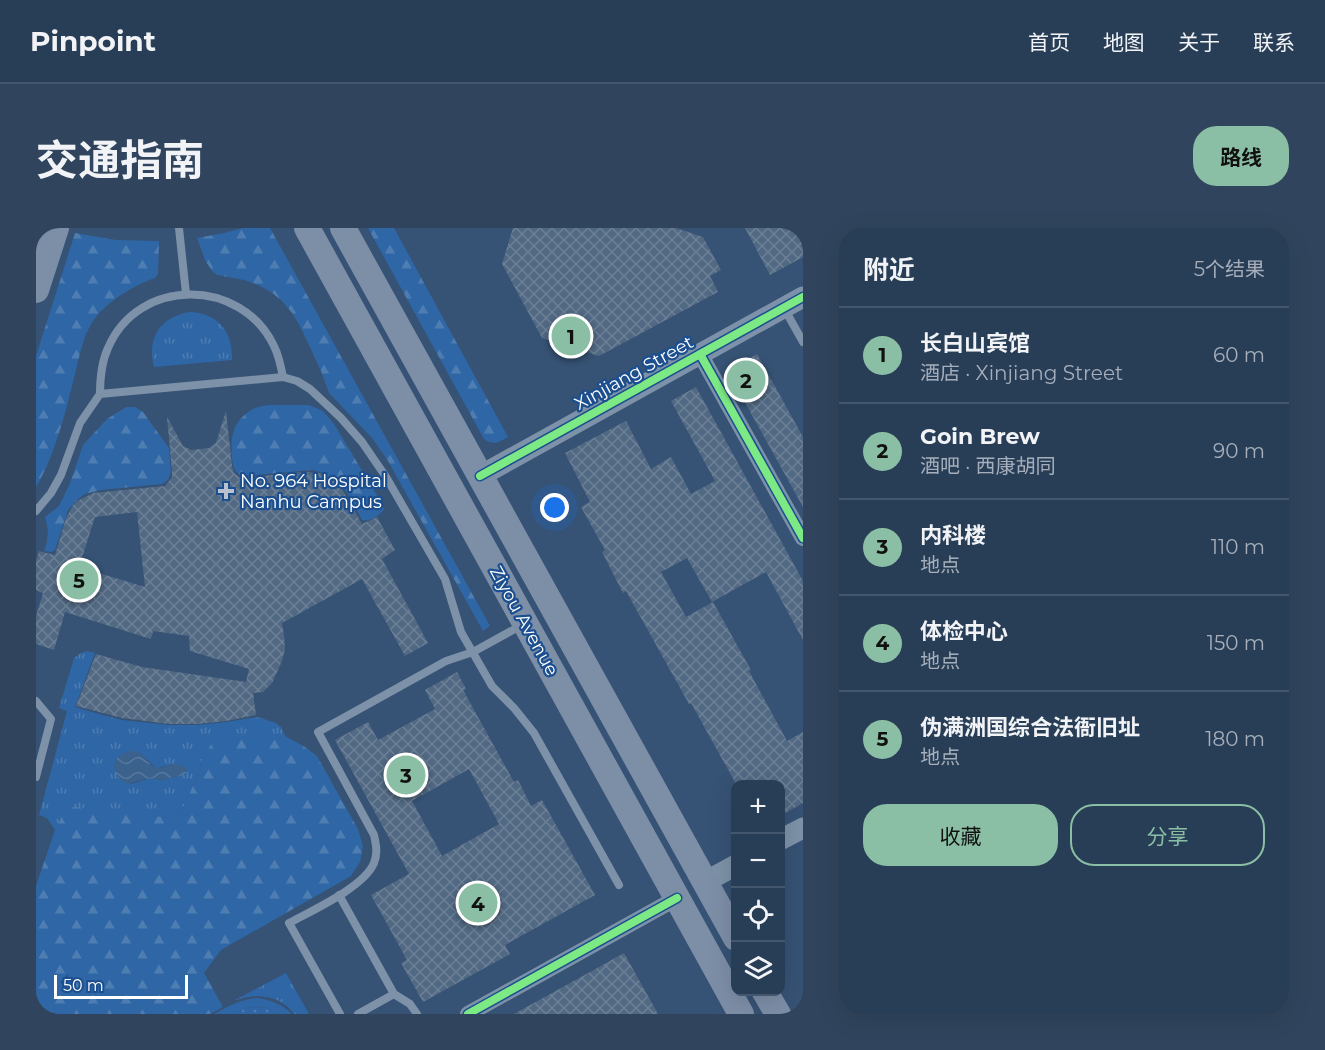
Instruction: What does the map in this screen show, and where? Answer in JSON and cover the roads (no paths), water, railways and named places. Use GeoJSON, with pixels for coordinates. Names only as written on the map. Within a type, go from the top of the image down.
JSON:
{"type":"FeatureCollection","features":[{"type":"Feature","properties":{"kind":"main road"},"geometry":{"type":"LineString","coordinates":[[36,290],[56,228]]}},
{"type":"Feature","properties":{"kind":"main road","name":"Ziyou Avenue"},"geometry":{"type":"LineString","coordinates":[[307,228],[741,1014]]}},
{"type":"Feature","properties":{"kind":"main road","name":"Ziyou Avenue"},"geometry":{"type":"LineString","coordinates":[[343,228],[731,931]]}},
{"type":"Feature","properties":{"kind":"main road"},"geometry":{"type":"LineString","coordinates":[[767,996],[778,1014]]}},
{"type":"Feature","properties":{"kind":"street","name":"Xinjiang Street"},"geometry":{"type":"LineString","coordinates":[[480,476],[803,297]]}},
{"type":"Feature","properties":{"kind":"street"},"geometry":{"type":"LineString","coordinates":[[700,354],[803,538]]}},
{"type":"Feature","properties":{"kind":"street"},"geometry":{"type":"LineString","coordinates":[[785,837],[803,828]]}},
{"type":"Feature","properties":{"kind":"street"},"geometry":{"type":"LineString","coordinates":[[705,882],[731,867]]}},
{"type":"Feature","properties":{"kind":"street"},"geometry":{"type":"LineString","coordinates":[[468,1014],[677,898]]}},
{"type":"Feature","properties":{"kind":"lane"},"geometry":{"type":"LineString","coordinates":[[179,228],[186,294]]}},
{"type":"Feature","properties":{"kind":"lane"},"geometry":{"type":"LineString","coordinates":[[36,511],[62,476],[80,423],[100,394],[100,378],[108,347],[126,321],[138,310],[152,302],[167,297],[199,294],[230,302],[244,310],[266,333],[280,362],[283,377]]}},
{"type":"Feature","properties":{"kind":"lane"},"geometry":{"type":"LineString","coordinates":[[784,308],[803,342]]}},
{"type":"Feature","properties":{"kind":"lane"},"geometry":{"type":"LineString","coordinates":[[100,394],[283,377],[297,381],[310,389],[341,418],[362,442],[386,477],[445,579],[462,632],[492,686],[534,733],[619,885]]}},
{"type":"Feature","properties":{"kind":"lane"},"geometry":{"type":"LineString","coordinates":[[340,1014],[289,923],[362,880],[374,864],[377,852],[374,835],[318,732],[446,661],[473,652],[525,623]]}},
{"type":"Feature","properties":{"kind":"lane"},"geometry":{"type":"LineString","coordinates":[[36,701],[51,719],[36,777]]}},
{"type":"Feature","properties":{"kind":"lane"},"geometry":{"type":"LineString","coordinates":[[339,895],[394,994],[410,1004],[417,1014]]}},
{"type":"Feature","properties":{"kind":"lane"},"geometry":{"type":"LineString","coordinates":[[358,1014],[394,994]]}},
{"type":"Feature","properties":{"kind":"water"},"geometry":{"type":"Polygon","coordinates":[[[130,751],[143,756],[154,767],[161,768],[170,764],[178,764],[187,768],[187,772],[165,780],[151,778],[127,784],[117,775],[114,766],[118,757],[130,751]]]}},
{"type":"Feature","properties":{"kind":"place","name":"长白山宾馆"},"geometry":{"type":"Point","coordinates":[571,336]}},
{"type":"Feature","properties":{"kind":"place","name":"Goin Brew"},"geometry":{"type":"Point","coordinates":[746,380]}},
{"type":"Feature","properties":{"kind":"place","name":"No. 964 Hospital Nanhu Campus"},"geometry":{"type":"Point","coordinates":[226,491]}},
{"type":"Feature","properties":{"kind":"place","name":"伪满洲国综合法衙旧址"},"geometry":{"type":"Point","coordinates":[79,580]}},
{"type":"Feature","properties":{"kind":"place","name":"内科楼"},"geometry":{"type":"Point","coordinates":[406,775]}},
{"type":"Feature","properties":{"kind":"place","name":"体检中心"},"geometry":{"type":"Point","coordinates":[478,903]}}]}
